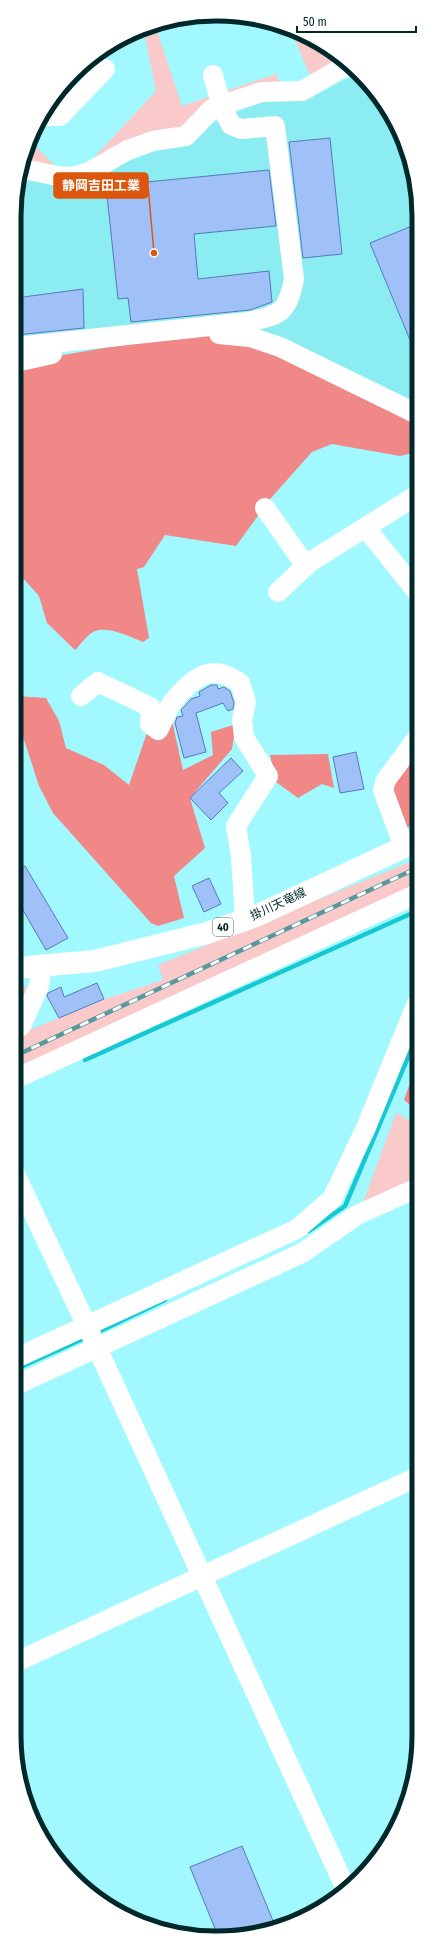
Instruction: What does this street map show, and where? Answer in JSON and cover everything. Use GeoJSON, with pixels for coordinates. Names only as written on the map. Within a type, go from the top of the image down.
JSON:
{"type":"FeatureCollection","features":[{"type":"Feature","properties":{"kind":"main road","name":"掛川天竜線"},"geometry":{"type":"LineString","coordinates":[[21,968],[95,961],[207,933],[245,919],[405,846]]}},
{"type":"Feature","properties":{"kind":"street"},"geometry":{"type":"LineString","coordinates":[[27,170],[58,176],[72,177],[89,172],[128,150],[153,142],[186,136],[211,110],[222,105],[262,92],[302,91],[343,68]]}},
{"type":"Feature","properties":{"kind":"street"},"geometry":{"type":"LineString","coordinates":[[49,116],[60,116],[105,70]]}},
{"type":"Feature","properties":{"kind":"street"},"geometry":{"type":"LineString","coordinates":[[21,346],[247,322],[274,316],[290,300],[294,279],[275,126],[241,129],[231,125],[222,105],[213,75]]}},
{"type":"Feature","properties":{"kind":"street"},"geometry":{"type":"LineString","coordinates":[[21,361],[41,356],[211,334],[250,337],[280,347],[412,412]]}},
{"type":"Feature","properties":{"kind":"street"},"geometry":{"type":"LineString","coordinates":[[278,592],[306,566],[412,498]]}},
{"type":"Feature","properties":{"kind":"street"},"geometry":{"type":"LineString","coordinates":[[265,508],[306,566]]}},
{"type":"Feature","properties":{"kind":"street"},"geometry":{"type":"LineString","coordinates":[[366,528],[412,586]]}},
{"type":"Feature","properties":{"kind":"street"},"geometry":{"type":"LineString","coordinates":[[81,696],[98,682],[150,707],[150,724],[158,730],[169,707],[181,692],[192,682],[212,673],[228,676],[240,683],[246,702],[242,720],[244,736],[268,776],[236,826],[241,856],[245,919]]}},
{"type":"Feature","properties":{"kind":"street"},"geometry":{"type":"LineString","coordinates":[[405,846],[383,790],[386,780],[412,745]]}},
{"type":"Feature","properties":{"kind":"street"},"geometry":{"type":"LineString","coordinates":[[374,787],[405,846]]}},
{"type":"Feature","properties":{"kind":"street"},"geometry":{"type":"LineString","coordinates":[[21,1076],[412,896]]}},
{"type":"Feature","properties":{"kind":"street"},"geometry":{"type":"LineString","coordinates":[[21,1018],[38,986],[41,967]]}},
{"type":"Feature","properties":{"kind":"street"},"geometry":{"type":"LineString","coordinates":[[21,1381],[91,1335],[297,1229],[332,1199],[365,1130],[412,1015]]}},
{"type":"Feature","properties":{"kind":"street"},"geometry":{"type":"LineString","coordinates":[[21,1187],[91,1335],[343,1884]]}},
{"type":"Feature","properties":{"kind":"street"},"geometry":{"type":"LineString","coordinates":[[21,1357],[91,1335],[302,1253],[357,1215],[412,1190]]}},
{"type":"Feature","properties":{"kind":"street"},"geometry":{"type":"LineString","coordinates":[[21,1660],[412,1479]]}},
{"type":"Feature","properties":{"kind":"shaded area"},"geometry":{"type":"Polygon","coordinates":[[[157,30],[182,106],[276,74],[282,87],[256,87],[187,135],[84,168],[156,91],[145,35],[157,30]]]}},
{"type":"Feature","properties":{"kind":"shaded area"},"geometry":{"type":"Polygon","coordinates":[[[294,37],[314,47],[339,64],[309,74],[294,37]]]}},
{"type":"Feature","properties":{"kind":"shaded area"},"geometry":{"type":"Polygon","coordinates":[[[353,76],[372,97],[386,119],[402,154],[412,204],[412,409],[218,329],[21,355],[21,204],[25,178],[77,187],[132,159],[156,150],[192,144],[212,123],[262,101],[306,100],[353,76]]]}},
{"type":"Feature","properties":{"kind":"shaded area"},"geometry":{"type":"Polygon","coordinates":[[[35,146],[56,167],[29,163],[35,146]]]}},
{"type":"Feature","properties":{"kind":"shaded area"},"geometry":{"type":"Polygon","coordinates":[[[215,334],[245,336],[412,415],[412,453],[400,456],[332,444],[312,452],[271,498],[236,546],[165,535],[144,567],[137,569],[149,638],[143,642],[118,632],[98,630],[88,636],[75,650],[47,623],[39,596],[21,576],[21,362],[110,347],[215,334]]]}},
{"type":"Feature","properties":{"kind":"shaded area"},"geometry":{"type":"Polygon","coordinates":[[[21,696],[46,698],[59,721],[66,748],[104,765],[129,785],[150,724],[169,707],[183,770],[213,755],[211,732],[236,724],[232,749],[190,798],[205,848],[174,876],[184,918],[158,926],[151,923],[53,813],[39,786],[21,730],[21,696]]]}},
{"type":"Feature","properties":{"kind":"shaded area"},"geometry":{"type":"Polygon","coordinates":[[[412,753],[412,825],[394,834],[386,794],[412,753]]]}},
{"type":"Feature","properties":{"kind":"shaded area"},"geometry":{"type":"Polygon","coordinates":[[[328,754],[334,788],[322,784],[298,798],[276,782],[270,755],[328,754]]]}},
{"type":"Feature","properties":{"kind":"shaded area"},"geometry":{"type":"Polygon","coordinates":[[[412,861],[412,895],[21,1071],[21,1034],[108,998],[163,980],[158,965],[412,861]]]}},
{"type":"Feature","properties":{"kind":"shaded area"},"geometry":{"type":"Polygon","coordinates":[[[39,986],[21,1013],[21,987],[39,986]]]}},
{"type":"Feature","properties":{"kind":"shaded area"},"geometry":{"type":"Polygon","coordinates":[[[412,1077],[412,1107],[404,1100],[412,1077]]]}},
{"type":"Feature","properties":{"kind":"shaded area"},"geometry":{"type":"Polygon","coordinates":[[[396,1113],[412,1121],[412,1183],[361,1208],[396,1113]]]}},
{"type":"Feature","properties":{"kind":"building"},"geometry":{"type":"Polygon","coordinates":[[[330,138],[342,254],[303,258],[289,142],[330,138]]]}},
{"type":"Feature","properties":{"kind":"building"},"geometry":{"type":"Polygon","coordinates":[[[269,170],[276,226],[194,234],[198,279],[269,271],[272,302],[250,310],[131,322],[128,298],[118,299],[106,186],[269,170]]]}},
{"type":"Feature","properties":{"kind":"building"},"geometry":{"type":"Polygon","coordinates":[[[412,226],[412,345],[370,243],[412,226]]]}},
{"type":"Feature","properties":{"kind":"building"},"geometry":{"type":"Polygon","coordinates":[[[83,289],[84,328],[21,334],[21,297],[83,289]]]}},
{"type":"Feature","properties":{"kind":"building"},"geometry":{"type":"Polygon","coordinates":[[[211,685],[217,685],[218,689],[224,687],[230,691],[234,703],[233,709],[228,711],[223,703],[196,713],[206,752],[184,758],[175,723],[177,717],[183,716],[181,710],[191,699],[200,696],[199,692],[211,685]]]}},
{"type":"Feature","properties":{"kind":"building"},"geometry":{"type":"Polygon","coordinates":[[[356,752],[364,789],[340,793],[333,757],[356,752]]]}},
{"type":"Feature","properties":{"kind":"building"},"geometry":{"type":"Polygon","coordinates":[[[231,758],[243,771],[219,793],[228,803],[211,820],[190,798],[231,758]]]}},
{"type":"Feature","properties":{"kind":"building"},"geometry":{"type":"Polygon","coordinates":[[[25,866],[68,938],[46,950],[21,907],[21,868],[25,866]]]}},
{"type":"Feature","properties":{"kind":"building"},"geometry":{"type":"Polygon","coordinates":[[[209,878],[221,904],[204,912],[192,886],[209,878]]]}},
{"type":"Feature","properties":{"kind":"building"},"geometry":{"type":"Polygon","coordinates":[[[97,983],[104,999],[59,1018],[47,996],[48,993],[61,987],[64,997],[97,983]]]}},
{"type":"Feature","properties":{"kind":"building"},"geometry":{"type":"Polygon","coordinates":[[[242,1846],[274,1922],[229,1931],[216,1931],[190,1867],[242,1846]]]}},
{"type":"Feature","properties":{"kind":"waterway"},"geometry":{"type":"LineString","coordinates":[[85,1060],[412,913]]}},
{"type":"Feature","properties":{"kind":"waterway"},"geometry":{"type":"LineString","coordinates":[[309,1231],[345,1206],[412,1048]]}},
{"type":"Feature","properties":{"kind":"waterway"},"geometry":{"type":"LineString","coordinates":[[96,1333],[165,1300]]}},
{"type":"Feature","properties":{"kind":"waterway"},"geometry":{"type":"LineString","coordinates":[[21,1367],[87,1337]]}},
{"type":"Feature","properties":{"kind":"railway"},"geometry":{"type":"LineString","coordinates":[[21,1053],[412,870]]}},
{"type":"Feature","properties":{"kind":"place","name":"静岡吉田工業"},"geometry":{"type":"Point","coordinates":[154,253]}}]}
